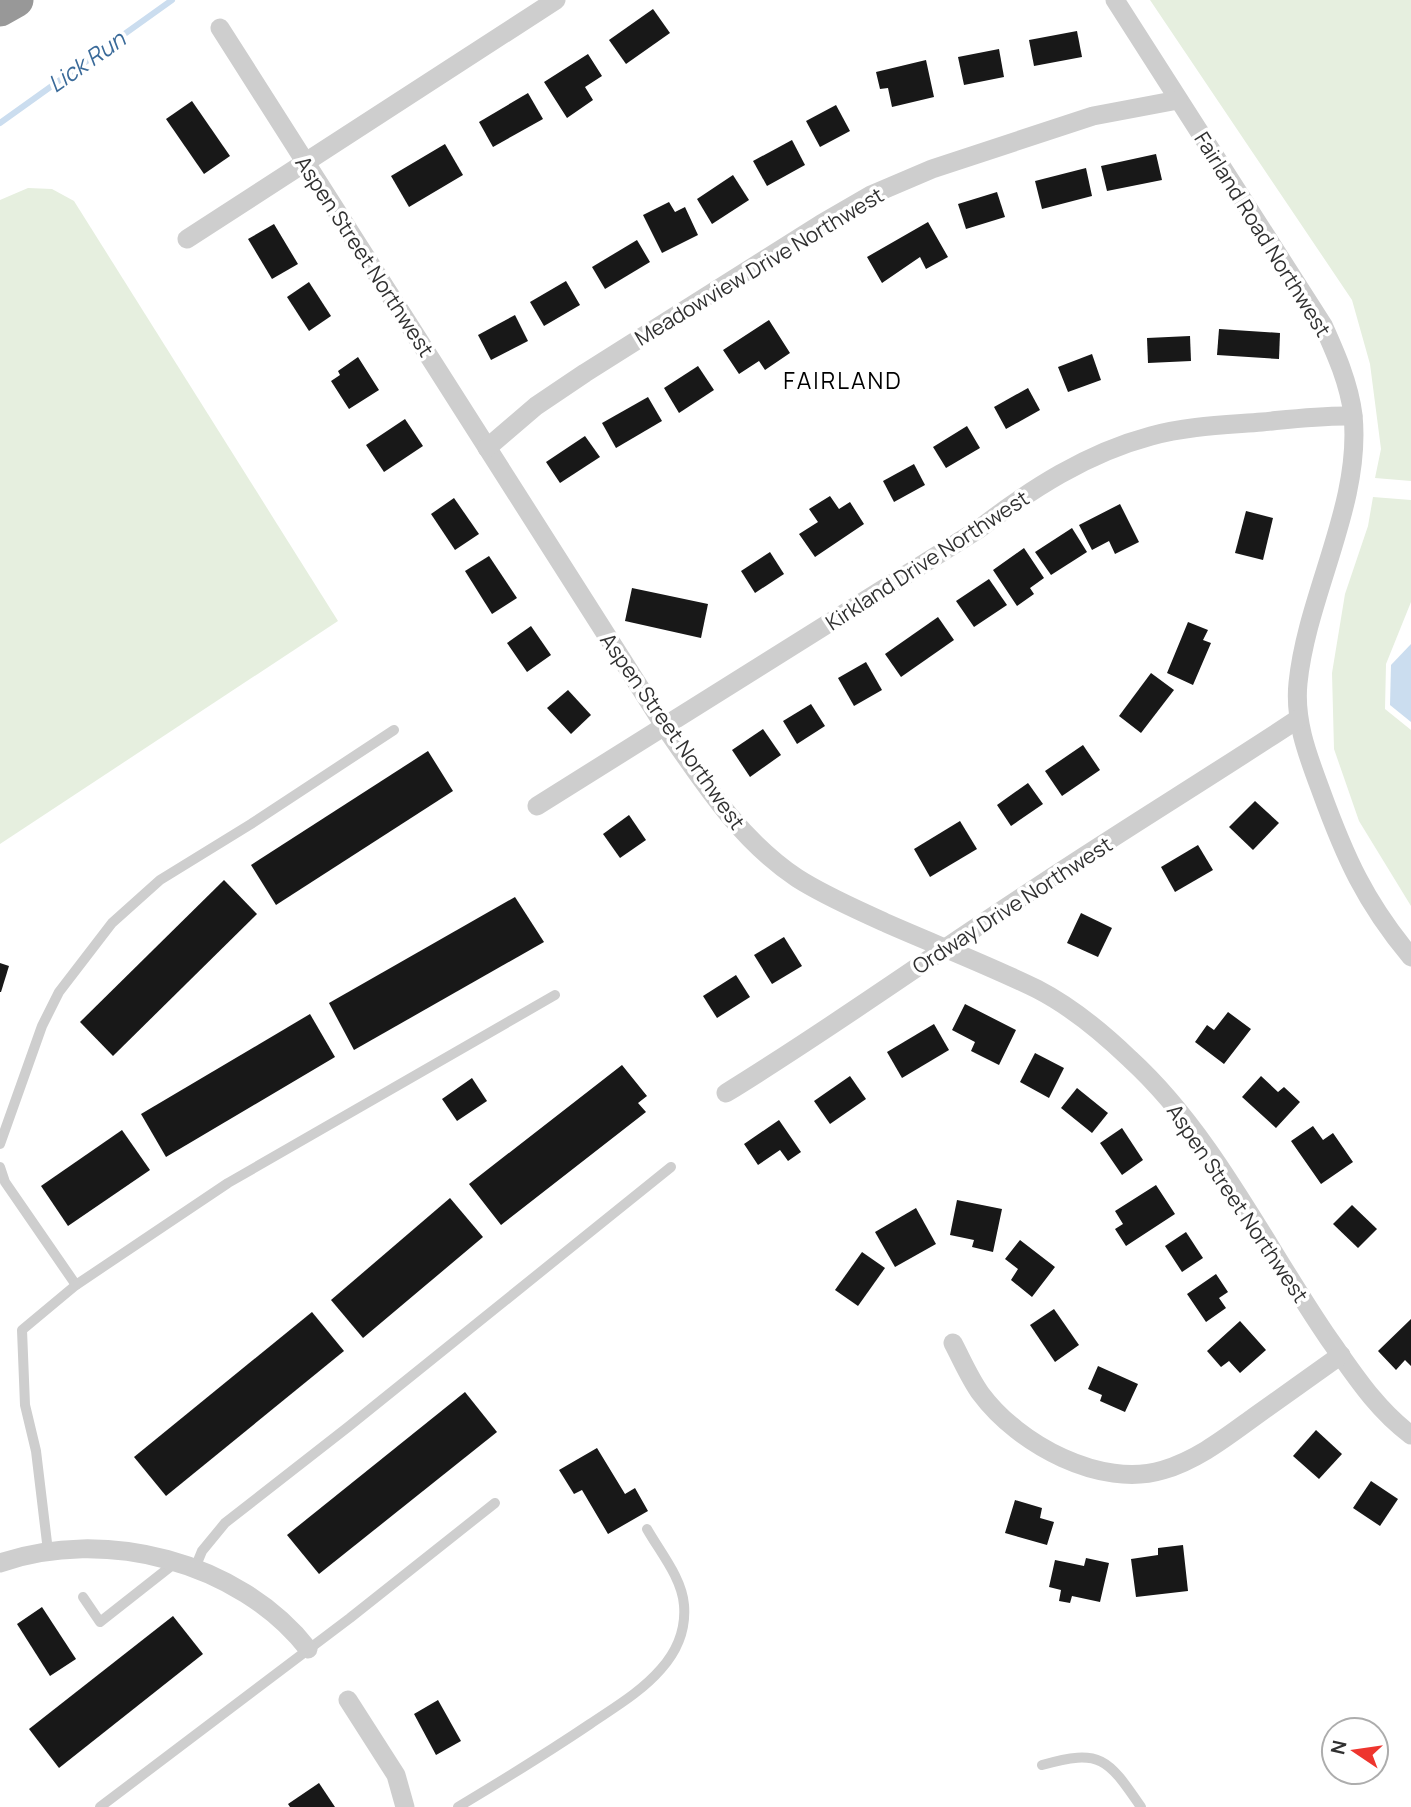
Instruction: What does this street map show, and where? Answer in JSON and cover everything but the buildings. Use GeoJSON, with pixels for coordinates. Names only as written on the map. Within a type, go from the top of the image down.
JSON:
{"type":"FeatureCollection","features":[{"type":"Feature","properties":{"kind":"highway"},"geometry":{"type":"LineString","coordinates":[[0,9],[16,0]]}},
{"type":"Feature","properties":{"kind":"street"},"geometry":{"type":"LineString","coordinates":[[187,239],[556,0]]}},
{"type":"Feature","properties":{"kind":"street","name":"Fairland Road Northwest"},"geometry":{"type":"LineString","coordinates":[[1115,0],[1323,325],[1341,365],[1353,416],[1354,447],[1350,479],[1314,601],[1301,657],[1297,686],[1298,719],[1304,747],[1360,886],[1383,923],[1411,957]]}},
{"type":"Feature","properties":{"kind":"street","name":"Aspen Street Northwest"},"geometry":{"type":"LineString","coordinates":[[220,28],[665,727],[744,835],[797,878],[834,900],[1039,990],[1074,1013],[1130,1058],[1194,1130],[1371,1399],[1411,1435]]}},
{"type":"Feature","properties":{"kind":"street","name":"Meadowview Drive Northwest"},"geometry":{"type":"LineString","coordinates":[[487,448],[536,406],[584,373],[871,195],[932,169],[1093,116],[1178,100]]}},
{"type":"Feature","properties":{"kind":"street","name":"Kirkland Drive Northwest"},"geometry":{"type":"LineString","coordinates":[[537,806],[979,529],[1018,499],[1069,468],[1112,448],[1153,435],[1195,427],[1353,416]]}},
{"type":"Feature","properties":{"kind":"street","name":"Ordway Drive Northwest"},"geometry":{"type":"LineString","coordinates":[[726,1093],[810,1041],[944,948],[1298,719]]}},
{"type":"Feature","properties":{"kind":"street"},"geometry":{"type":"LineString","coordinates":[[953,1343],[981,1394],[1017,1431],[1046,1450],[1073,1462],[1134,1476],[1163,1470],[1205,1452],[1341,1355]]}},
{"type":"Feature","properties":{"kind":"street"},"geometry":{"type":"LineString","coordinates":[[0,1563],[48,1551],[78,1548],[114,1549],[151,1555],[195,1569],[236,1588],[267,1609],[296,1634],[308,1649]]}},
{"type":"Feature","properties":{"kind":"street"},"geometry":{"type":"LineString","coordinates":[[348,1700],[396,1775],[405,1807]]}},
{"type":"Feature","properties":{"kind":"lane"},"geometry":{"type":"LineString","coordinates":[[0,1144],[42,1026],[65,984],[112,923],[160,880],[394,730]]}},
{"type":"Feature","properties":{"kind":"lane"},"geometry":{"type":"LineString","coordinates":[[48,1551],[36,1451],[24,1405],[22,1330],[76,1284],[228,1183],[555,995]]}},
{"type":"Feature","properties":{"kind":"lane"},"geometry":{"type":"LineString","coordinates":[[0,1167],[5,1182],[76,1284]]}},
{"type":"Feature","properties":{"kind":"lane"},"geometry":{"type":"LineString","coordinates":[[195,1569],[202,1551],[225,1523],[671,1167]]}},
{"type":"Feature","properties":{"kind":"lane"},"geometry":{"type":"LineString","coordinates":[[100,1807],[495,1503]]}},
{"type":"Feature","properties":{"kind":"lane"},"geometry":{"type":"LineString","coordinates":[[458,1807],[542,1756],[637,1692],[662,1668],[678,1645],[684,1625],[684,1604],[680,1588],[647,1529]]}},
{"type":"Feature","properties":{"kind":"lane"},"geometry":{"type":"LineString","coordinates":[[83,1597],[100,1622],[175,1563]]}},
{"type":"Feature","properties":{"kind":"lane"},"geometry":{"type":"LineString","coordinates":[[1042,1765],[1072,1756],[1089,1757],[1105,1763],[1118,1773],[1141,1807]]}},
{"type":"Feature","properties":{"kind":"green space"},"geometry":{"type":"Polygon","coordinates":[[[1150,0],[1411,0],[1411,481],[1375,478],[1381,449],[1370,364],[1352,300],[1150,0]]]}},
{"type":"Feature","properties":{"kind":"green space"},"geometry":{"type":"Polygon","coordinates":[[[28,188],[52,189],[74,201],[338,621],[0,844],[0,200],[28,188]]]}},
{"type":"Feature","properties":{"kind":"green space"},"geometry":{"type":"Polygon","coordinates":[[[1373,497],[1411,500],[1411,602],[1386,664],[1385,709],[1411,730],[1411,906],[1359,821],[1334,749],[1332,673],[1345,594],[1368,526],[1373,497]]]}},
{"type":"Feature","properties":{"kind":"water"},"geometry":{"type":"Polygon","coordinates":[[[1411,644],[1411,722],[1390,705],[1391,665],[1411,644]]]}},
{"type":"Feature","properties":{"kind":"waterway","name":"Lick Run"},"geometry":{"type":"LineString","coordinates":[[0,123],[172,0]]}},
{"type":"Feature","properties":{"kind":"district","name":"FAIRLAND"},"geometry":{"type":"Point","coordinates":[843,380]}}]}
